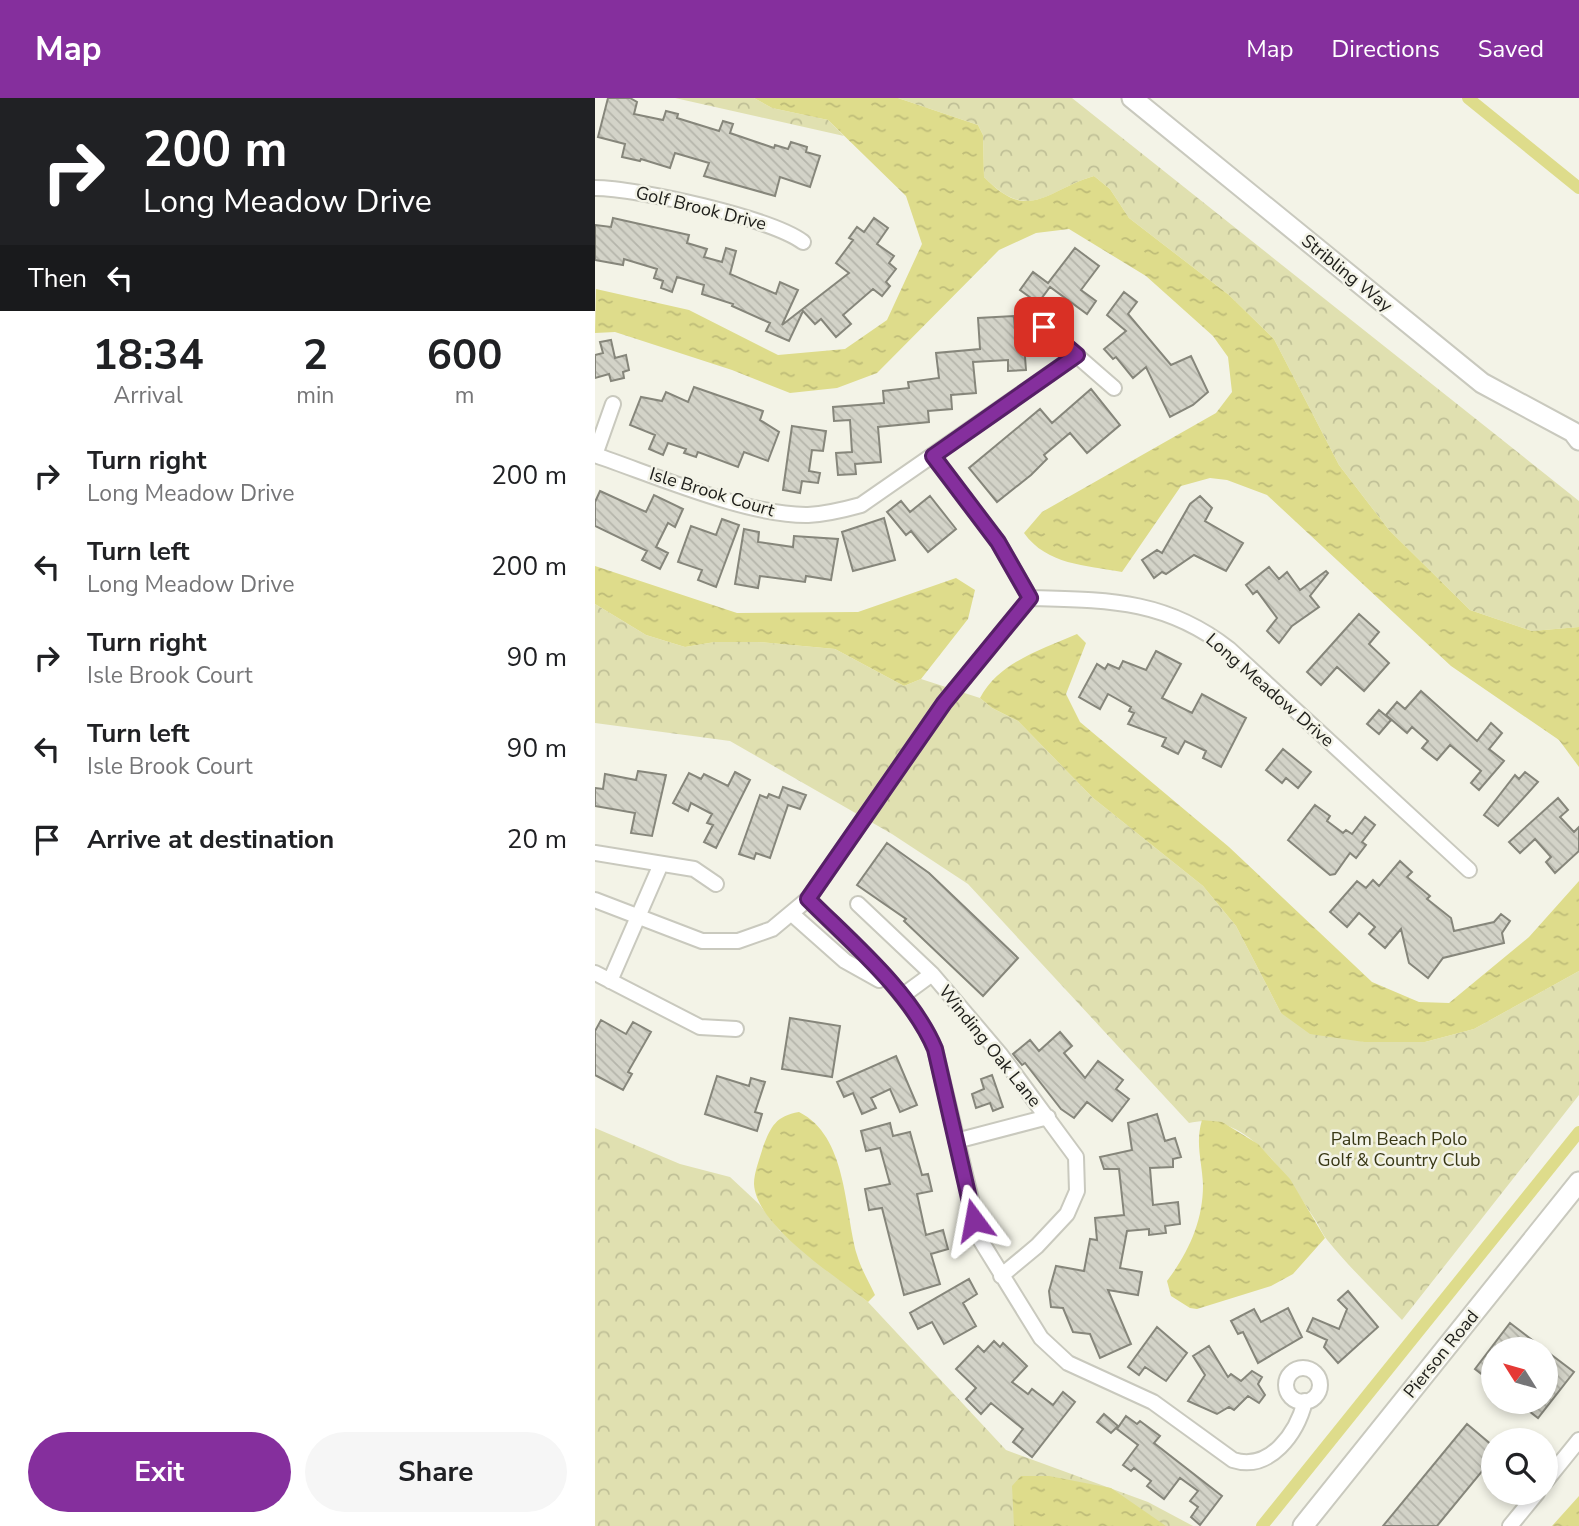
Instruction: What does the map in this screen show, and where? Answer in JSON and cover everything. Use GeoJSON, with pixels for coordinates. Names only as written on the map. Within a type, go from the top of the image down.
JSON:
{"type":"FeatureCollection","features":[{"type":"Feature","properties":{"kind":"street","name":"Stribling Way"},"geometry":{"type":"LineString","coordinates":[[1132,98],[1482,383],[1577,434]]}},
{"type":"Feature","properties":{"kind":"street","name":"Golf Brook Drive"},"geometry":{"type":"LineString","coordinates":[[595,188],[643,192],[780,229],[803,242]]}},
{"type":"Feature","properties":{"kind":"street"},"geometry":{"type":"LineString","coordinates":[[1044,327],[1114,388]]}},
{"type":"Feature","properties":{"kind":"street","name":"Isle Brook Court"},"geometry":{"type":"LineString","coordinates":[[613,404],[595,455],[754,508],[806,515],[861,505],[1077,355]]}},
{"type":"Feature","properties":{"kind":"street"},"geometry":{"type":"LineString","coordinates":[[595,900],[684,936],[720,942],[755,936],[792,914],[808,899],[944,703],[1030,598],[998,542],[933,456]]}},
{"type":"Feature","properties":{"kind":"street","name":"Long Meadow Drive"},"geometry":{"type":"LineString","coordinates":[[1030,598],[1131,603],[1158,610],[1199,628],[1229,649],[1469,870]]}},
{"type":"Feature","properties":{"kind":"street"},"geometry":{"type":"LineString","coordinates":[[595,853],[694,869],[716,884]]}},
{"type":"Feature","properties":{"kind":"street"},"geometry":{"type":"LineString","coordinates":[[610,981],[661,864]]}},
{"type":"Feature","properties":{"kind":"street"},"geometry":{"type":"LineString","coordinates":[[808,899],[920,1019],[935,1049],[981,1241],[1041,1338],[1067,1363],[1153,1402],[1233,1460],[1250,1463],[1267,1458],[1294,1429],[1305,1401]]}},
{"type":"Feature","properties":{"kind":"street","name":"Winding Oak Lane"},"geometry":{"type":"LineString","coordinates":[[858,904],[932,974],[1000,1054],[1076,1157],[1079,1182],[1075,1199],[1062,1221],[1001,1276]]}},
{"type":"Feature","properties":{"kind":"street"},"geometry":{"type":"LineString","coordinates":[[792,914],[845,961],[897,992]]}},
{"type":"Feature","properties":{"kind":"street"},"geometry":{"type":"LineString","coordinates":[[595,974],[700,1027],[736,1029]]}},
{"type":"Feature","properties":{"kind":"street","name":"Winding Oak Lane"},"geometry":{"type":"LineString","coordinates":[[897,992],[932,974]]}},
{"type":"Feature","properties":{"kind":"street","name":"Winding Oak Lane"},"geometry":{"type":"LineString","coordinates":[[956,1141],[1048,1117]]}},
{"type":"Feature","properties":{"kind":"street","name":"Pierson Road"},"geometry":{"type":"LineString","coordinates":[[1303,1526],[1579,1182]]}},
{"type":"Feature","properties":{"kind":"street"},"geometry":{"type":"LineString","coordinates":[[1558,1466],[1579,1440]]}},
{"type":"Feature","properties":{"kind":"street"},"geometry":{"type":"LineString","coordinates":[[1510,1526],[1527,1505]]}},
{"type":"Feature","properties":{"kind":"green space"},"geometry":{"type":"Polygon","coordinates":[[[675,98],[754,98],[772,108],[828,120],[844,136],[675,98]]]}},
{"type":"Feature","properties":{"kind":"green space"},"geometry":{"type":"Polygon","coordinates":[[[898,98],[1072,98],[1579,501],[1579,627],[1532,631],[1470,610],[1389,530],[1339,465],[1274,339],[1229,295],[1129,218],[1110,189],[1094,176],[1038,199],[1014,199],[984,177],[983,135],[978,125],[898,98]]]}},
{"type":"Feature","properties":{"kind":"green space","name":"Palm Beach Polo Golf & Country Club"},"geometry":{"type":"Polygon","coordinates":[[[595,604],[646,635],[685,647],[715,642],[758,642],[835,649],[904,686],[921,679],[980,698],[992,708],[1018,721],[1093,798],[1203,886],[1236,926],[1281,1013],[1364,1042],[1425,1042],[1474,1029],[1579,971],[1579,1095],[1402,1320],[1328,1241],[1291,1184],[1263,1150],[1230,1127],[1210,1122],[1189,1123],[968,884],[892,834],[730,741],[595,723],[595,604]]]}},
{"type":"Feature","properties":{"kind":"green space"},"geometry":{"type":"Polygon","coordinates":[[[595,1128],[680,1164],[730,1177],[759,1204],[780,1231],[868,1302],[1006,1450],[1148,1502],[1193,1526],[595,1526],[595,1128]]]}},
{"type":"Feature","properties":{"kind":"water"},"geometry":{"type":"Polygon","coordinates":[[[754,98],[898,98],[978,125],[983,135],[984,177],[1013,199],[1038,199],[1094,176],[1110,189],[1129,218],[1229,295],[1274,339],[1339,465],[1389,530],[1470,610],[1532,631],[1579,627],[1579,767],[1559,740],[1451,666],[1267,495],[1227,480],[1210,478],[1181,486],[1122,572],[1055,558],[1033,544],[1024,533],[1042,512],[1216,413],[1232,392],[1228,357],[1213,336],[1146,276],[1069,229],[1036,233],[999,250],[877,373],[837,388],[790,393],[732,370],[615,332],[595,333],[596,289],[689,310],[778,355],[845,349],[887,320],[922,244],[906,196],[828,120],[772,108],[754,98]]]}},
{"type":"Feature","properties":{"kind":"water"},"geometry":{"type":"Polygon","coordinates":[[[595,566],[737,613],[858,612],[956,578],[975,590],[968,619],[921,679],[904,686],[835,649],[758,642],[715,642],[685,647],[646,635],[595,604],[595,566]]]}},
{"type":"Feature","properties":{"kind":"water"},"geometry":{"type":"Polygon","coordinates":[[[1077,634],[1086,643],[1066,694],[1080,722],[1229,847],[1372,982],[1419,1002],[1449,1003],[1529,937],[1579,881],[1579,971],[1474,1029],[1425,1042],[1364,1042],[1310,1034],[1281,1013],[1236,926],[1203,886],[1093,798],[1018,721],[992,708],[980,698],[998,675],[1022,658],[1077,634]]]}},
{"type":"Feature","properties":{"kind":"water"},"geometry":{"type":"Polygon","coordinates":[[[799,1112],[815,1123],[835,1155],[846,1195],[857,1255],[875,1295],[868,1302],[800,1249],[768,1216],[758,1200],[755,1175],[769,1133],[780,1119],[799,1112]]]}},
{"type":"Feature","properties":{"kind":"water"},"geometry":{"type":"Polygon","coordinates":[[[1202,1120],[1222,1122],[1258,1144],[1290,1179],[1325,1238],[1293,1274],[1271,1286],[1197,1309],[1190,1308],[1171,1296],[1167,1281],[1188,1248],[1200,1212],[1203,1185],[1199,1136],[1202,1120]]]}},
{"type":"Feature","properties":{"kind":"water"},"geometry":{"type":"Polygon","coordinates":[[[1021,1476],[1049,1476],[1111,1488],[1166,1526],[1014,1526],[1012,1486],[1021,1476]]]}},
{"type":"Feature","properties":{"kind":"water"},"geometry":{"type":"Polygon","coordinates":[[[1579,1496],[1579,1526],[1552,1526],[1579,1496]]]}},
{"type":"Feature","properties":{"kind":"building"},"geometry":{"type":"Polygon","coordinates":[[[608,98],[630,98],[637,102],[634,114],[663,120],[666,111],[678,114],[677,118],[719,131],[723,121],[733,124],[730,133],[774,148],[775,145],[788,149],[791,142],[807,147],[806,152],[820,156],[810,187],[780,177],[775,196],[704,176],[709,163],[675,153],[670,168],[641,159],[622,157],[625,144],[598,137],[608,98]]]}},
{"type":"Feature","properties":{"kind":"building"},"geometry":{"type":"Polygon","coordinates":[[[613,218],[689,235],[687,243],[707,249],[704,257],[722,262],[726,248],[736,251],[730,274],[776,294],[780,282],[798,290],[782,325],[849,273],[836,263],[853,240],[849,238],[857,227],[864,232],[874,218],[888,228],[877,244],[894,256],[889,263],[896,269],[886,282],[890,286],[882,296],[873,289],[843,315],[851,324],[836,337],[821,319],[815,324],[803,311],[789,341],[766,331],[770,323],[732,306],[733,304],[702,294],[704,285],[677,277],[672,292],[661,288],[663,281],[654,278],[657,269],[624,259],[623,265],[595,260],[595,225],[611,227],[613,218]]]}},
{"type":"Feature","properties":{"kind":"building"},"geometry":{"type":"Polygon","coordinates":[[[1075,248],[1099,266],[1081,290],[1096,301],[1087,314],[1050,287],[1038,303],[1020,290],[1033,272],[1048,283],[1075,248]]]}},
{"type":"Feature","properties":{"kind":"building"},"geometry":{"type":"Polygon","coordinates":[[[1124,292],[1137,302],[1128,314],[1171,365],[1191,356],[1208,392],[1193,405],[1170,417],[1146,367],[1133,378],[1116,357],[1113,359],[1104,349],[1126,331],[1107,315],[1124,292]]]}},
{"type":"Feature","properties":{"kind":"building"},"geometry":{"type":"Polygon","coordinates":[[[1014,316],[1016,344],[1024,343],[1026,370],[1008,371],[1008,360],[973,362],[976,393],[951,395],[952,409],[928,411],[929,422],[878,427],[881,462],[855,464],[856,474],[838,475],[836,453],[852,452],[850,420],[834,421],[833,407],[884,403],[883,391],[909,388],[908,382],[939,378],[936,353],[980,349],[978,318],[1014,316]]]}},
{"type":"Feature","properties":{"kind":"building"},"geometry":{"type":"Polygon","coordinates":[[[611,340],[615,358],[626,355],[629,370],[623,372],[624,378],[611,381],[609,374],[595,378],[595,355],[603,353],[600,342],[611,340]]]}},
{"type":"Feature","properties":{"kind":"building"},"geometry":{"type":"Polygon","coordinates":[[[694,387],[763,411],[760,420],[779,432],[768,461],[744,452],[738,467],[698,452],[696,457],[684,453],[686,449],[668,443],[663,455],[649,449],[655,435],[630,425],[641,397],[662,401],[666,392],[688,402],[694,387]]]}},
{"type":"Feature","properties":{"kind":"building"},"geometry":{"type":"Polygon","coordinates":[[[1091,389],[1120,425],[1087,453],[1070,433],[1044,455],[1047,459],[1031,475],[997,502],[969,468],[1040,409],[1052,423],[1091,389]]]}},
{"type":"Feature","properties":{"kind":"building"},"geometry":{"type":"Polygon","coordinates":[[[792,426],[826,431],[823,451],[812,450],[809,471],[820,473],[818,483],[802,481],[800,493],[783,490],[792,426]]]}},
{"type":"Feature","properties":{"kind":"building"},"geometry":{"type":"Polygon","coordinates":[[[600,491],[646,512],[654,495],[683,509],[675,527],[668,523],[656,547],[668,553],[660,569],[642,560],[647,551],[595,526],[595,502],[600,491]]]}},
{"type":"Feature","properties":{"kind":"building"},"geometry":{"type":"Polygon","coordinates":[[[930,496],[956,529],[928,552],[911,531],[906,535],[887,512],[901,501],[910,512],[930,496]]]}},
{"type":"Feature","properties":{"kind":"building"},"geometry":{"type":"Polygon","coordinates":[[[1200,496],[1212,508],[1205,521],[1243,543],[1226,571],[1194,555],[1166,574],[1162,572],[1154,578],[1142,560],[1157,550],[1162,553],[1190,504],[1200,496]]]}},
{"type":"Feature","properties":{"kind":"building"},"geometry":{"type":"Polygon","coordinates":[[[884,518],[895,560],[853,571],[842,532],[884,518]]]}},
{"type":"Feature","properties":{"kind":"building"},"geometry":{"type":"Polygon","coordinates":[[[722,519],[739,525],[716,587],[698,580],[702,570],[678,562],[691,526],[716,535],[722,519]]]}},
{"type":"Feature","properties":{"kind":"building"},"geometry":{"type":"Polygon","coordinates":[[[744,529],[759,532],[758,542],[793,547],[794,536],[838,539],[831,580],[806,576],[805,582],[760,576],[758,588],[735,584],[744,529]]]}},
{"type":"Feature","properties":{"kind":"building"},"geometry":{"type":"Polygon","coordinates":[[[1269,567],[1279,579],[1287,572],[1300,590],[1326,571],[1328,573],[1310,596],[1319,607],[1292,626],[1279,643],[1267,631],[1277,618],[1257,591],[1253,594],[1246,585],[1269,567]]]}},
{"type":"Feature","properties":{"kind":"building"},"geometry":{"type":"Polygon","coordinates":[[[1359,614],[1379,632],[1369,644],[1389,663],[1364,691],[1337,667],[1321,685],[1307,672],[1359,614]]]}},
{"type":"Feature","properties":{"kind":"building"},"geometry":{"type":"Polygon","coordinates":[[[1156,651],[1181,664],[1162,698],[1192,713],[1202,694],[1246,718],[1221,767],[1203,758],[1206,751],[1185,741],[1178,754],[1162,746],[1166,738],[1128,724],[1134,713],[1129,711],[1131,707],[1108,694],[1100,709],[1079,697],[1097,664],[1105,669],[1108,664],[1119,669],[1123,661],[1146,670],[1156,651]]]}},
{"type":"Feature","properties":{"kind":"building"},"geometry":{"type":"Polygon","coordinates":[[[1421,691],[1477,741],[1491,723],[1502,733],[1489,749],[1504,761],[1479,790],[1471,783],[1481,771],[1450,745],[1437,760],[1422,748],[1428,741],[1412,727],[1407,733],[1386,715],[1397,702],[1405,709],[1421,691]]]}},
{"type":"Feature","properties":{"kind":"building"},"geometry":{"type":"Polygon","coordinates":[[[1379,710],[1391,720],[1379,734],[1367,724],[1379,710]]]}},
{"type":"Feature","properties":{"kind":"building"},"geometry":{"type":"Polygon","coordinates":[[[1283,749],[1311,772],[1298,788],[1286,778],[1282,783],[1266,770],[1283,749]]]}},
{"type":"Feature","properties":{"kind":"building"},"geometry":{"type":"Polygon","coordinates":[[[638,771],[666,775],[652,836],[631,833],[635,813],[595,806],[595,788],[603,789],[605,774],[636,780],[638,771]]]}},
{"type":"Feature","properties":{"kind":"building"},"geometry":{"type":"Polygon","coordinates":[[[735,772],[750,780],[716,848],[704,842],[713,825],[707,823],[712,814],[691,803],[688,811],[673,803],[689,773],[701,779],[704,774],[728,786],[735,772]]]}},
{"type":"Feature","properties":{"kind":"building"},"geometry":{"type":"Polygon","coordinates":[[[1525,772],[1538,782],[1498,826],[1484,815],[1515,775],[1519,779],[1525,772]]]}},
{"type":"Feature","properties":{"kind":"building"},"geometry":{"type":"Polygon","coordinates":[[[783,787],[806,795],[800,809],[788,805],[770,858],[756,853],[754,859],[739,854],[760,795],[767,798],[769,794],[779,798],[783,787]]]}},
{"type":"Feature","properties":{"kind":"building"},"geometry":{"type":"Polygon","coordinates":[[[1558,798],[1568,810],[1560,817],[1574,832],[1579,827],[1579,851],[1555,873],[1546,862],[1551,857],[1535,839],[1520,853],[1509,842],[1558,798]]]}},
{"type":"Feature","properties":{"kind":"building"},"geometry":{"type":"Polygon","coordinates":[[[1315,805],[1330,816],[1327,821],[1343,833],[1346,830],[1352,834],[1365,817],[1375,825],[1362,842],[1366,845],[1356,858],[1350,853],[1335,874],[1330,875],[1288,840],[1315,805]]]}},
{"type":"Feature","properties":{"kind":"building"},"geometry":{"type":"Polygon","coordinates":[[[887,843],[929,873],[1018,958],[983,996],[904,921],[906,919],[857,885],[887,843]]]}},
{"type":"Feature","properties":{"kind":"building"},"geometry":{"type":"Polygon","coordinates":[[[1400,861],[1412,872],[1407,877],[1430,896],[1427,899],[1451,918],[1454,931],[1494,922],[1501,914],[1510,921],[1502,933],[1504,943],[1443,958],[1428,978],[1409,963],[1401,929],[1385,948],[1369,934],[1375,927],[1359,913],[1347,927],[1330,912],[1357,881],[1366,888],[1373,880],[1379,886],[1400,861]]]}},
{"type":"Feature","properties":{"kind":"building"},"geometry":{"type":"Polygon","coordinates":[[[790,1018],[840,1026],[832,1077],[782,1069],[790,1018]]]}},
{"type":"Feature","properties":{"kind":"building"},"geometry":{"type":"Polygon","coordinates":[[[601,1020],[626,1034],[633,1022],[651,1032],[628,1072],[632,1074],[623,1090],[595,1075],[595,1031],[601,1020]]]}},
{"type":"Feature","properties":{"kind":"building"},"geometry":{"type":"Polygon","coordinates":[[[1060,1032],[1072,1046],[1064,1053],[1085,1078],[1098,1061],[1123,1080],[1116,1089],[1129,1099],[1112,1121],[1087,1102],[1074,1118],[1061,1109],[1025,1063],[1022,1065],[1013,1054],[1030,1040],[1039,1051],[1060,1032]]]}},
{"type":"Feature","properties":{"kind":"building"},"geometry":{"type":"Polygon","coordinates":[[[896,1056],[917,1105],[900,1112],[890,1089],[871,1098],[876,1108],[862,1114],[853,1093],[844,1097],[837,1082],[896,1056]]]}},
{"type":"Feature","properties":{"kind":"building"},"geometry":{"type":"Polygon","coordinates":[[[992,1075],[1003,1107],[993,1111],[990,1103],[976,1108],[972,1094],[984,1089],[981,1079],[992,1075]]]}},
{"type":"Feature","properties":{"kind":"building"},"geometry":{"type":"Polygon","coordinates":[[[717,1076],[749,1086],[751,1078],[765,1082],[755,1112],[762,1114],[757,1131],[705,1114],[717,1076]]]}},
{"type":"Feature","properties":{"kind":"building"},"geometry":{"type":"Polygon","coordinates":[[[1157,1114],[1165,1141],[1175,1138],[1181,1157],[1173,1159],[1173,1167],[1150,1168],[1153,1205],[1178,1202],[1180,1224],[1165,1226],[1166,1233],[1149,1235],[1149,1229],[1127,1231],[1120,1268],[1142,1272],[1138,1295],[1108,1290],[1131,1344],[1100,1358],[1090,1334],[1073,1332],[1063,1308],[1051,1307],[1049,1291],[1056,1266],[1084,1271],[1090,1239],[1097,1240],[1095,1218],[1124,1215],[1119,1169],[1104,1169],[1100,1157],[1132,1150],[1128,1123],[1157,1114]]]}},
{"type":"Feature","properties":{"kind":"building"},"geometry":{"type":"Polygon","coordinates":[[[890,1123],[893,1136],[910,1132],[922,1175],[928,1174],[932,1191],[917,1194],[926,1235],[943,1230],[948,1249],[931,1254],[940,1284],[904,1295],[882,1208],[869,1210],[865,1189],[890,1184],[880,1148],[866,1151],[861,1131],[890,1123]]]}},
{"type":"Feature","properties":{"kind":"building"},"geometry":{"type":"Polygon","coordinates":[[[969,1279],[977,1294],[963,1303],[976,1326],[944,1344],[932,1322],[918,1329],[910,1313],[969,1279]]]}},
{"type":"Feature","properties":{"kind":"building"},"geometry":{"type":"Polygon","coordinates":[[[1348,1291],[1378,1327],[1338,1363],[1324,1347],[1327,1340],[1307,1331],[1313,1318],[1339,1329],[1347,1309],[1338,1300],[1348,1291]]]}},
{"type":"Feature","properties":{"kind":"building"},"geometry":{"type":"Polygon","coordinates":[[[1288,1308],[1302,1337],[1258,1363],[1243,1332],[1238,1334],[1231,1321],[1254,1309],[1261,1322],[1288,1308]]]}},
{"type":"Feature","properties":{"kind":"building"},"geometry":{"type":"Polygon","coordinates":[[[1510,1323],[1528,1337],[1499,1337],[1510,1323]]]}},
{"type":"Feature","properties":{"kind":"building"},"geometry":{"type":"Polygon","coordinates":[[[1157,1327],[1187,1353],[1166,1381],[1145,1367],[1139,1375],[1128,1367],[1157,1327]]]}},
{"type":"Feature","properties":{"kind":"building"},"geometry":{"type":"Polygon","coordinates":[[[994,1341],[1000,1347],[1003,1343],[1027,1366],[1012,1382],[1028,1394],[1032,1389],[1053,1405],[1063,1392],[1075,1402],[1032,1457],[1013,1442],[1023,1429],[991,1403],[981,1414],[966,1399],[976,1388],[956,1369],[978,1346],[984,1352],[994,1341]]]}},
{"type":"Feature","properties":{"kind":"building"},"geometry":{"type":"Polygon","coordinates":[[[1209,1346],[1228,1377],[1231,1374],[1241,1381],[1252,1371],[1262,1377],[1258,1384],[1265,1395],[1259,1403],[1248,1396],[1234,1410],[1229,1407],[1217,1414],[1188,1401],[1205,1375],[1193,1356],[1209,1346]]]}},
{"type":"Feature","properties":{"kind":"building"},"geometry":{"type":"Polygon","coordinates":[[[1558,1360],[1574,1372],[1558,1392],[1558,1360]]]}},
{"type":"Feature","properties":{"kind":"building"},"geometry":{"type":"Polygon","coordinates":[[[1481,1361],[1481,1374],[1475,1369],[1481,1361]]]}},
{"type":"Feature","properties":{"kind":"building"},"geometry":{"type":"Polygon","coordinates":[[[1104,1414],[1118,1426],[1111,1433],[1097,1422],[1104,1414]]]}},
{"type":"Feature","properties":{"kind":"building"},"geometry":{"type":"Polygon","coordinates":[[[1126,1416],[1137,1424],[1140,1421],[1160,1436],[1154,1443],[1222,1496],[1200,1525],[1191,1517],[1198,1507],[1190,1501],[1198,1491],[1180,1478],[1164,1499],[1147,1486],[1151,1481],[1134,1468],[1131,1471],[1123,1465],[1138,1445],[1117,1429],[1126,1416]]]}},
{"type":"Feature","properties":{"kind":"building"},"geometry":{"type":"Polygon","coordinates":[[[1467,1424],[1481,1436],[1481,1473],[1437,1526],[1383,1526],[1467,1424]]]}},
{"type":"Feature","properties":{"kind":"waterway"},"geometry":{"type":"LineString","coordinates":[[1468,98],[1579,188]]}},
{"type":"Feature","properties":{"kind":"waterway"},"geometry":{"type":"LineString","coordinates":[[1262,1526],[1579,1132]]}},
{"type":"Feature","properties":{"kind":"route"},"geometry":{"type":"LineString","coordinates":[[974,1220],[935,1049],[929,1034],[902,996],[808,899],[944,703],[1030,598],[998,542],[933,456],[1077,355],[1044,327]]}}]}
